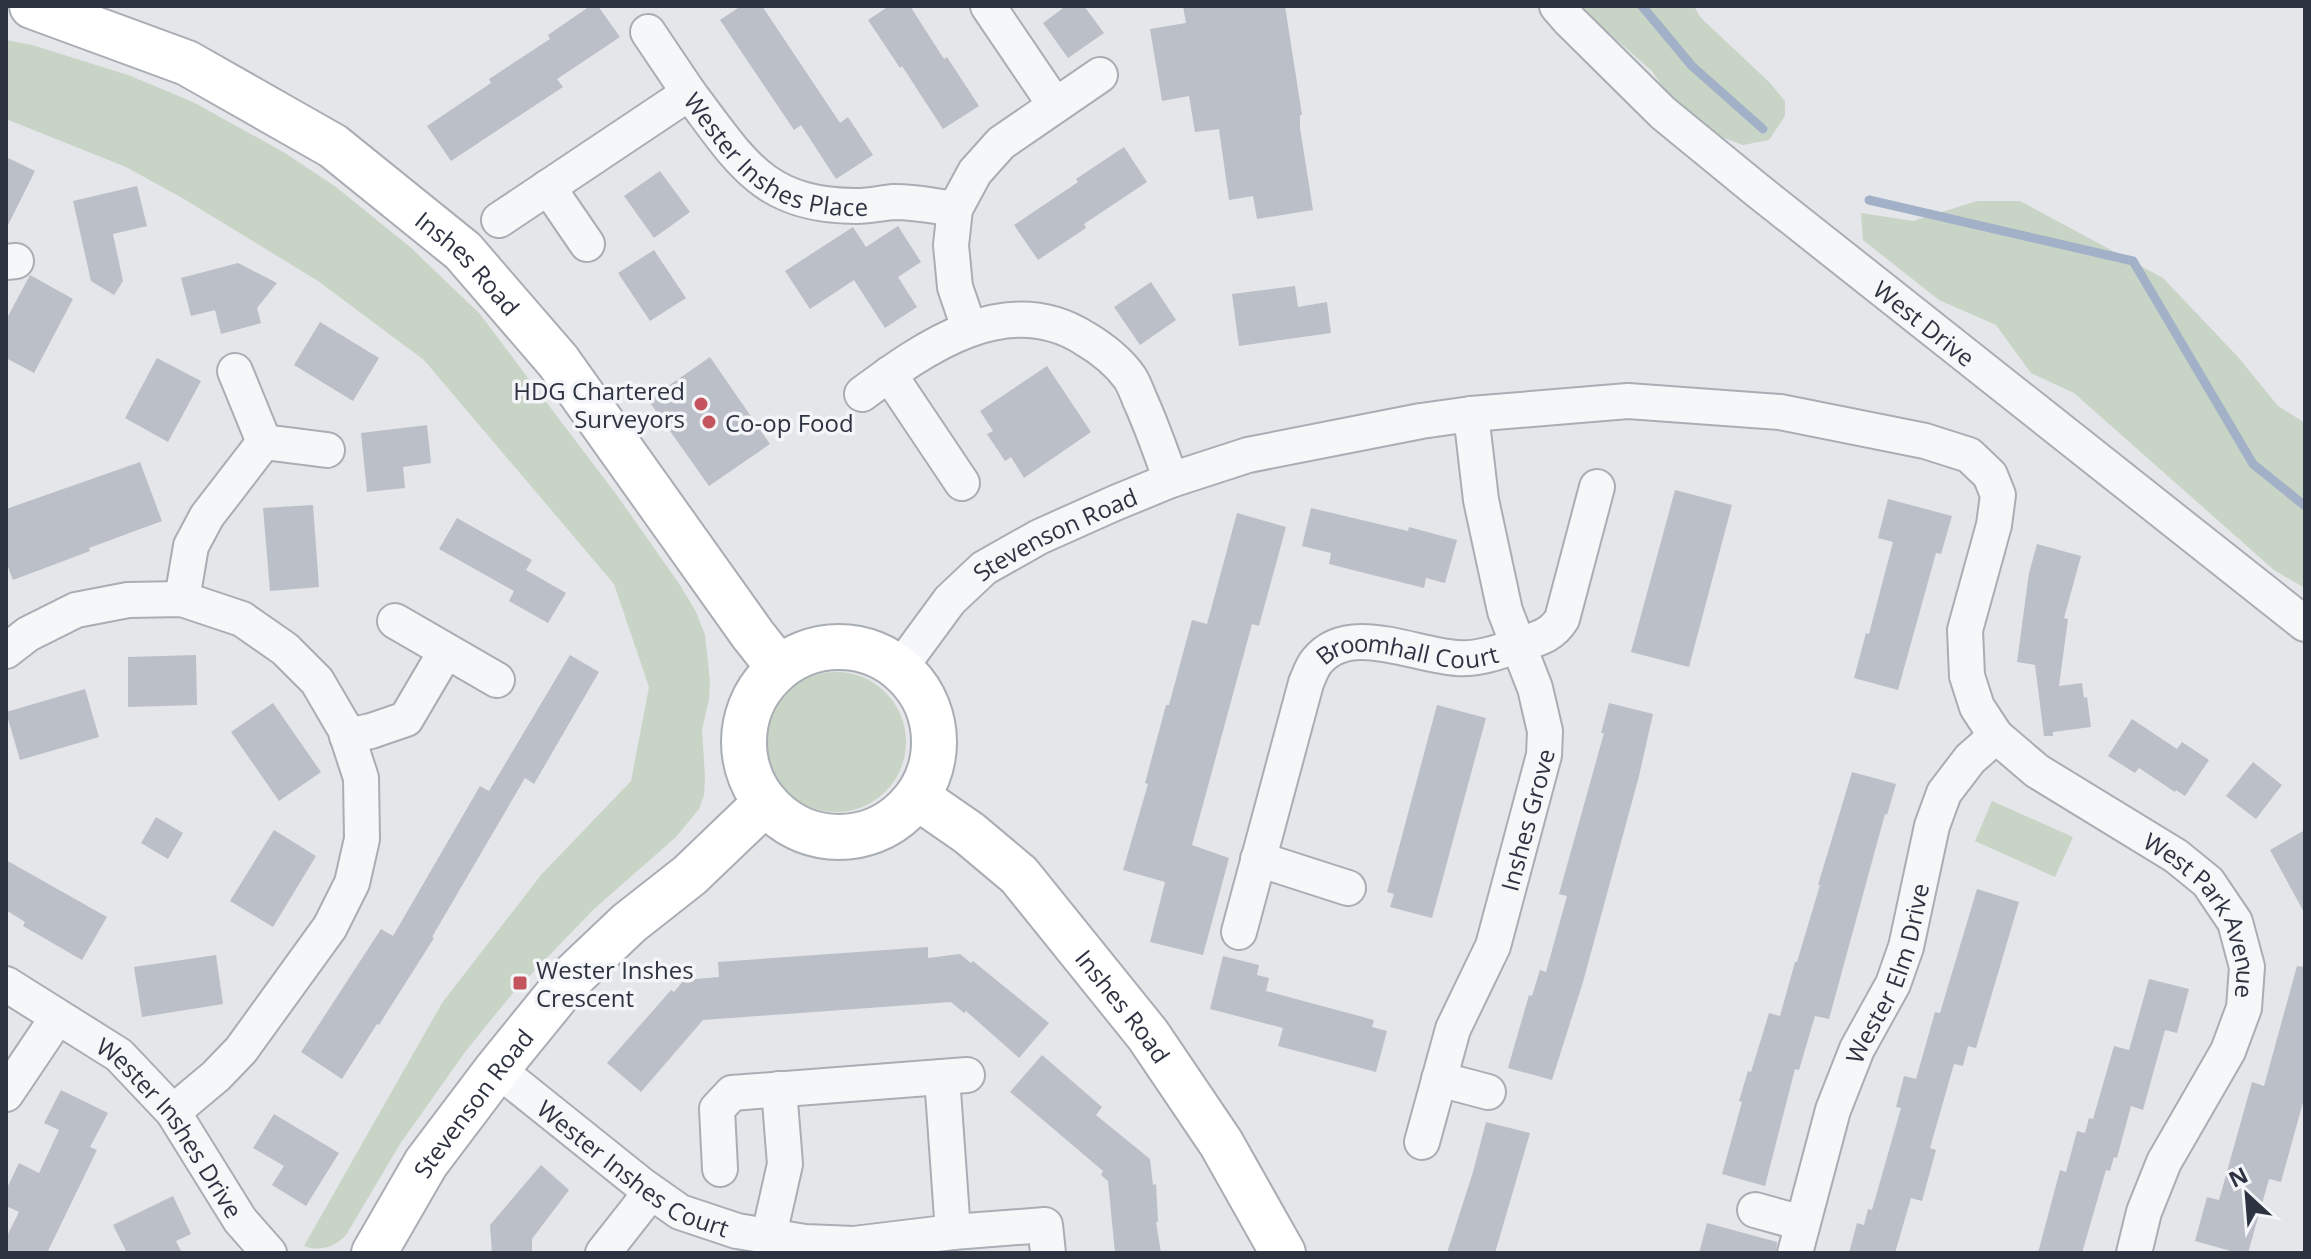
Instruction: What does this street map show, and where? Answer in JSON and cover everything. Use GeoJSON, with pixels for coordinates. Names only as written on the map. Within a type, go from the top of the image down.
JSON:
{"type":"FeatureCollection","features":[{"type":"Feature","properties":{"kind":"street","name":"Inshes Road"},"geometry":{"type":"LineString","coordinates":[[32,6],[187,63],[333,146],[463,251],[558,361],[779,668]]}},
{"type":"Feature","properties":{"kind":"street"},"geometry":{"type":"LineString","coordinates":[[988,6],[1055,105]]}},
{"type":"Feature","properties":{"kind":"street","name":"West Drive"},"geometry":{"type":"LineString","coordinates":[[1557,6],[1663,113],[2305,624]]}},
{"type":"Feature","properties":{"kind":"street"},"geometry":{"type":"LineString","coordinates":[[648,32],[689,93]]}},
{"type":"Feature","properties":{"kind":"street"},"geometry":{"type":"LineString","coordinates":[[969,328],[955,287],[951,245],[955,209],[975,172],[1001,143],[1100,75]]}},
{"type":"Feature","properties":{"kind":"street","name":"Wester Inshes Place"},"geometry":{"type":"LineString","coordinates":[[499,220],[689,93],[752,173],[779,192],[815,203],[859,206],[893,202],[955,209]]}},
{"type":"Feature","properties":{"kind":"street"},"geometry":{"type":"LineString","coordinates":[[548,187],[587,244]]}},
{"type":"Feature","properties":{"kind":"street"},"geometry":{"type":"LineString","coordinates":[[962,483],[875,384],[919,353],[969,328],[1007,321],[1047,322],[1077,333],[1103,350],[1130,378],[1171,480]]}},
{"type":"Feature","properties":{"kind":"street"},"geometry":{"type":"LineString","coordinates":[[235,371],[264,442]]}},
{"type":"Feature","properties":{"kind":"street","name":"West Park Avenue"},"geometry":{"type":"LineString","coordinates":[[1471,414],[1628,401],[1780,412],[1925,441],[1969,455],[1990,475],[1998,495],[1994,525],[1965,630],[1967,676],[1977,707],[1996,736],[2037,771],[2176,856],[2208,882],[2235,922],[2247,967],[2244,1008],[2228,1051],[2164,1162],[2144,1212],[2134,1253]]}},
{"type":"Feature","properties":{"kind":"street","name":"Stevenson Road"},"geometry":{"type":"LineString","coordinates":[[900,668],[950,600],[984,568],[1039,537],[1171,480],[1248,455],[1471,414]]}},
{"type":"Feature","properties":{"kind":"street","name":"Inshes Grove"},"geometry":{"type":"LineString","coordinates":[[1422,1142],[1453,1029],[1493,946],[1544,755],[1545,731],[1535,688],[1505,611],[1481,500],[1471,414]]}},
{"type":"Feature","properties":{"kind":"street"},"geometry":{"type":"LineString","coordinates":[[264,442],[327,450]]}},
{"type":"Feature","properties":{"kind":"street"},"geometry":{"type":"LineString","coordinates":[[182,599],[191,546],[207,516],[264,442]]}},
{"type":"Feature","properties":{"kind":"street","name":"Broomhall Court"},"geometry":{"type":"LineString","coordinates":[[1239,932],[1306,683],[1317,660],[1353,641],[1375,642],[1427,655],[1460,659],[1488,654],[1544,636],[1555,629],[1562,619],[1597,487]]}},
{"type":"Feature","properties":{"kind":"street"},"geometry":{"type":"LineString","coordinates":[[6,651],[28,634],[76,610],[128,600],[182,599],[242,619],[285,649],[317,681],[347,736],[361,778],[362,839],[352,883],[330,927],[241,1050],[173,1112]]}},
{"type":"Feature","properties":{"kind":"street"},"geometry":{"type":"LineString","coordinates":[[395,621],[497,680]]}},
{"type":"Feature","properties":{"kind":"street"},"geometry":{"type":"LineString","coordinates":[[840,647],[872,652],[900,668],[919,690],[931,716],[935,744],[930,772],[917,797],[897,818],[871,832],[843,838],[813,834],[787,823],[765,803],[750,777],[743,748],[746,718],[759,690],[779,668],[808,652],[840,647]]}},
{"type":"Feature","properties":{"kind":"street"},"geometry":{"type":"LineString","coordinates":[[347,736],[406,719],[446,651]]}},
{"type":"Feature","properties":{"kind":"street","name":"Wester Elm Drive"},"geometry":{"type":"LineString","coordinates":[[1755,1210],[1798,1238],[1833,1110],[1857,1049],[1893,984],[1906,947],[1932,826],[1944,793],[1970,759],[1996,736]]}},
{"type":"Feature","properties":{"kind":"street","name":"Inshes Road"},"geometry":{"type":"LineString","coordinates":[[917,797],[969,833],[1019,875],[1148,1035],[1221,1143],[1283,1253]]}},
{"type":"Feature","properties":{"kind":"street","name":"Stevenson Road"},"geometry":{"type":"LineString","coordinates":[[374,1253],[426,1163],[570,979],[629,923],[690,875],[765,803]]}},
{"type":"Feature","properties":{"kind":"street"},"geometry":{"type":"LineString","coordinates":[[1258,859],[1348,888]]}},
{"type":"Feature","properties":{"kind":"street","name":"Wester Inshes Drive"},"geometry":{"type":"LineString","coordinates":[[6,984],[119,1055],[173,1112],[232,1209],[269,1253]]}},
{"type":"Feature","properties":{"kind":"street"},"geometry":{"type":"LineString","coordinates":[[6,1094],[57,1018]]}},
{"type":"Feature","properties":{"kind":"street","name":"Wester Inshes Court"},"geometry":{"type":"LineString","coordinates":[[497,1069],[680,1212],[737,1231],[805,1242],[854,1244],[1045,1225],[1048,1253]]}},
{"type":"Feature","properties":{"kind":"street"},"geometry":{"type":"LineString","coordinates":[[720,1169],[717,1109],[732,1093],[954,1076],[953,1232]]}},
{"type":"Feature","properties":{"kind":"street"},"geometry":{"type":"LineString","coordinates":[[1439,1079],[1488,1092]]}},
{"type":"Feature","properties":{"kind":"street"},"geometry":{"type":"LineString","coordinates":[[769,1235],[785,1164],[779,1089]]}},
{"type":"Feature","properties":{"kind":"street"},"geometry":{"type":"LineString","coordinates":[[603,1253],[651,1192]]}},
{"type":"Feature","properties":{"kind":"green space"},"geometry":{"type":"Polygon","coordinates":[[[1578,6],[1694,6],[1700,17],[1785,101],[1785,116],[1769,140],[1743,145],[1716,135],[1671,99],[1652,71],[1578,6]]]}},
{"type":"Feature","properties":{"kind":"green space"},"geometry":{"type":"Polygon","coordinates":[[[6,40],[128,75],[193,102],[285,153],[336,187],[410,247],[480,314],[616,494],[680,585],[705,635],[710,681],[702,730],[704,795],[699,809],[676,837],[594,909],[512,994],[465,1052],[400,1144],[346,1235],[327,1247],[304,1246],[442,1003],[541,875],[631,781],[649,687],[614,584],[424,360],[318,281],[184,199],[126,167],[6,119],[6,40]]]}},
{"type":"Feature","properties":{"kind":"green space"},"geometry":{"type":"Polygon","coordinates":[[[1977,201],[2020,201],[2163,278],[2238,357],[2278,406],[2305,423],[2305,588],[2274,570],[2074,393],[2031,373],[1996,325],[1939,300],[1863,240],[1861,213],[1913,221],[1977,201]]]}},
{"type":"Feature","properties":{"kind":"green space"},"geometry":{"type":"Polygon","coordinates":[[[836,672],[863,678],[885,693],[900,715],[906,742],[900,769],[885,791],[863,806],[836,812],[809,806],[787,791],[772,769],[766,742],[772,715],[787,693],[809,678],[836,672]]]}},
{"type":"Feature","properties":{"kind":"green space"},"geometry":{"type":"Polygon","coordinates":[[[1992,801],[2073,837],[2055,877],[1975,841],[1992,801]]]}},
{"type":"Feature","properties":{"kind":"building"},"geometry":{"type":"Polygon","coordinates":[[[590,6],[598,6],[620,37],[557,79],[563,87],[451,161],[427,126],[491,83],[489,79],[550,39],[548,35],[590,6]]]}},
{"type":"Feature","properties":{"kind":"building"},"geometry":{"type":"Polygon","coordinates":[[[741,6],[762,6],[840,123],[848,117],[873,155],[836,179],[801,125],[794,130],[720,20],[741,6]]]}},
{"type":"Feature","properties":{"kind":"building"},"geometry":{"type":"Polygon","coordinates":[[[889,6],[910,6],[979,106],[943,129],[868,20],[889,6]]]}},
{"type":"Feature","properties":{"kind":"building"},"geometry":{"type":"Polygon","coordinates":[[[1066,6],[1084,6],[1104,33],[1068,58],[1043,23],[1066,6]]]}},
{"type":"Feature","properties":{"kind":"building"},"geometry":{"type":"Polygon","coordinates":[[[1183,6],[1285,6],[1313,210],[1257,219],[1253,196],[1229,200],[1219,129],[1195,132],[1189,96],[1162,101],[1150,29],[1186,23],[1183,6]]]}},
{"type":"Feature","properties":{"kind":"building"},"geometry":{"type":"Polygon","coordinates":[[[1124,147],[1147,182],[1084,224],[1086,228],[1038,260],[1014,225],[1124,147]]]}},
{"type":"Feature","properties":{"kind":"building"},"geometry":{"type":"Polygon","coordinates":[[[6,157],[35,171],[6,229],[6,157]]]}},
{"type":"Feature","properties":{"kind":"building"},"geometry":{"type":"Polygon","coordinates":[[[660,171],[690,212],[654,238],[624,196],[660,171]]]}},
{"type":"Feature","properties":{"kind":"building"},"geometry":{"type":"Polygon","coordinates":[[[137,186],[147,226],[113,234],[123,281],[114,295],[91,281],[73,201],[137,186]]]}},
{"type":"Feature","properties":{"kind":"building"},"geometry":{"type":"Polygon","coordinates":[[[898,226],[921,262],[898,277],[917,307],[885,328],[854,280],[810,309],[785,271],[853,227],[866,247],[898,226]]]}},
{"type":"Feature","properties":{"kind":"building"},"geometry":{"type":"Polygon","coordinates":[[[654,250],[686,298],[650,321],[618,273],[654,250]]]}},
{"type":"Feature","properties":{"kind":"building"},"geometry":{"type":"Polygon","coordinates":[[[238,263],[277,283],[257,308],[261,323],[221,334],[215,310],[191,316],[181,278],[238,263]]]}},
{"type":"Feature","properties":{"kind":"building"},"geometry":{"type":"Polygon","coordinates":[[[30,275],[73,299],[34,373],[6,358],[6,320],[30,275]]]}},
{"type":"Feature","properties":{"kind":"building"},"geometry":{"type":"Polygon","coordinates":[[[1151,282],[1176,320],[1140,345],[1114,307],[1151,282]]]}},
{"type":"Feature","properties":{"kind":"building"},"geometry":{"type":"Polygon","coordinates":[[[1295,286],[1298,307],[1327,302],[1331,333],[1239,346],[1232,294],[1295,286]]]}},
{"type":"Feature","properties":{"kind":"building"},"geometry":{"type":"Polygon","coordinates":[[[320,322],[379,358],[353,401],[294,365],[320,322]]]}},
{"type":"Feature","properties":{"kind":"building","name":"Co-op Food"},"geometry":{"type":"Polygon","coordinates":[[[710,357],[770,444],[709,486],[648,400],[710,357]]]}},
{"type":"Feature","properties":{"kind":"building"},"geometry":{"type":"Polygon","coordinates":[[[157,358],[201,381],[168,442],[125,418],[157,358]]]}},
{"type":"Feature","properties":{"kind":"building"},"geometry":{"type":"Polygon","coordinates":[[[1047,366],[1091,432],[1024,478],[1011,457],[1005,461],[987,434],[993,431],[980,411],[1047,366]]]}},
{"type":"Feature","properties":{"kind":"building"},"geometry":{"type":"Polygon","coordinates":[[[427,425],[431,463],[403,467],[405,488],[367,492],[361,433],[427,425]]]}},
{"type":"Feature","properties":{"kind":"building"},"geometry":{"type":"Polygon","coordinates":[[[140,462],[162,521],[13,580],[6,562],[6,509],[140,462]]]}},
{"type":"Feature","properties":{"kind":"building"},"geometry":{"type":"Polygon","coordinates":[[[1675,490],[1732,505],[1689,667],[1631,652],[1675,490]]]}},
{"type":"Feature","properties":{"kind":"building"},"geometry":{"type":"Polygon","coordinates":[[[1888,499],[1952,516],[1941,554],[1936,553],[1898,690],[1854,678],[1893,542],[1878,538],[1888,499]]]}},
{"type":"Feature","properties":{"kind":"building"},"geometry":{"type":"Polygon","coordinates":[[[313,505],[319,587],[270,591],[263,508],[313,505]]]}},
{"type":"Feature","properties":{"kind":"building"},"geometry":{"type":"Polygon","coordinates":[[[1311,508],[1408,531],[1409,527],[1457,540],[1445,583],[1426,578],[1424,588],[1329,564],[1331,553],[1302,546],[1311,508]]]}},
{"type":"Feature","properties":{"kind":"building"},"geometry":{"type":"Polygon","coordinates":[[[1237,513],[1286,527],[1259,626],[1252,624],[1192,845],[1229,858],[1203,955],[1150,942],[1165,882],[1123,870],[1148,784],[1145,783],[1166,705],[1169,705],[1192,620],[1207,624],[1237,513]]]}},
{"type":"Feature","properties":{"kind":"building"},"geometry":{"type":"Polygon","coordinates":[[[457,518],[532,560],[526,570],[566,593],[548,623],[509,601],[514,591],[439,549],[457,518]]]}},
{"type":"Feature","properties":{"kind":"building"},"geometry":{"type":"Polygon","coordinates":[[[2037,544],[2081,556],[2064,618],[2068,619],[2059,686],[2082,683],[2091,727],[2053,732],[2053,736],[2044,736],[2035,665],[2017,662],[2029,573],[2037,544]]]}},
{"type":"Feature","properties":{"kind":"building"},"geometry":{"type":"Polygon","coordinates":[[[196,655],[197,705],[128,707],[128,657],[196,655]]]}},
{"type":"Feature","properties":{"kind":"building"},"geometry":{"type":"Polygon","coordinates":[[[570,655],[599,672],[534,784],[525,778],[434,938],[342,1079],[301,1052],[381,929],[393,936],[480,786],[489,791],[570,655]]]}},
{"type":"Feature","properties":{"kind":"building"},"geometry":{"type":"Polygon","coordinates":[[[85,689],[99,737],[20,760],[6,712],[85,689]]]}},
{"type":"Feature","properties":{"kind":"building"},"geometry":{"type":"Polygon","coordinates":[[[273,703],[321,772],[279,801],[231,732],[273,703]]]}},
{"type":"Feature","properties":{"kind":"building"},"geometry":{"type":"Polygon","coordinates":[[[1609,703],[1653,714],[1583,982],[1552,1080],[1508,1068],[1529,995],[1532,996],[1540,970],[1546,972],[1567,896],[1559,894],[1604,733],[1601,733],[1609,703]]]}},
{"type":"Feature","properties":{"kind":"building"},"geometry":{"type":"Polygon","coordinates":[[[1437,705],[1486,718],[1432,918],[1390,907],[1394,894],[1387,892],[1437,705]]]}},
{"type":"Feature","properties":{"kind":"building"},"geometry":{"type":"Polygon","coordinates":[[[2132,719],[2177,749],[2182,742],[2209,760],[2185,796],[2139,768],[2135,773],[2108,756],[2132,719]]]}},
{"type":"Feature","properties":{"kind":"building"},"geometry":{"type":"Polygon","coordinates":[[[2253,762],[2282,785],[2256,819],[2226,796],[2253,762]]]}},
{"type":"Feature","properties":{"kind":"building"},"geometry":{"type":"Polygon","coordinates":[[[1852,772],[1896,784],[1829,1019],[1815,1016],[1799,1070],[1795,1069],[1765,1186],[1722,1174],[1748,1071],[1751,1072],[1769,1013],[1780,1016],[1852,772]]]}},
{"type":"Feature","properties":{"kind":"building"},"geometry":{"type":"Polygon","coordinates":[[[156,817],[183,833],[168,859],[141,843],[156,817]]]}},
{"type":"Feature","properties":{"kind":"building"},"geometry":{"type":"Polygon","coordinates":[[[274,830],[316,856],[273,927],[230,901],[274,830]]]}},
{"type":"Feature","properties":{"kind":"building"},"geometry":{"type":"Polygon","coordinates":[[[2305,830],[2305,914],[2270,850],[2305,830]]]}},
{"type":"Feature","properties":{"kind":"building"},"geometry":{"type":"Polygon","coordinates":[[[6,860],[107,917],[82,960],[23,926],[25,922],[6,910],[6,860]]]}},
{"type":"Feature","properties":{"kind":"building"},"geometry":{"type":"Polygon","coordinates":[[[1977,889],[2019,902],[1976,1048],[1968,1046],[1963,1066],[1954,1064],[1930,1148],[1936,1150],[1922,1201],[1911,1198],[1895,1253],[1849,1253],[1857,1223],[1864,1225],[1868,1209],[1872,1210],[1901,1108],[1896,1107],[1904,1076],[1916,1079],[1935,1012],[1940,1013],[1977,889]]]}},
{"type":"Feature","properties":{"kind":"building"},"geometry":{"type":"Polygon","coordinates":[[[928,947],[928,958],[960,954],[971,963],[973,961],[1049,1023],[1019,1058],[966,1011],[964,1013],[951,1002],[703,1020],[641,1092],[607,1063],[671,990],[674,992],[684,980],[719,977],[718,962],[928,947]]]}},
{"type":"Feature","properties":{"kind":"building"},"geometry":{"type":"Polygon","coordinates":[[[216,955],[223,1004],[142,1017],[134,967],[216,955]]]}},
{"type":"Feature","properties":{"kind":"building"},"geometry":{"type":"Polygon","coordinates":[[[1223,956],[1259,965],[1257,975],[1269,978],[1266,991],[1374,1020],[1372,1027],[1387,1031],[1376,1072],[1278,1046],[1283,1028],[1210,1009],[1223,956]]]}},
{"type":"Feature","properties":{"kind":"building"},"geometry":{"type":"Polygon","coordinates":[[[2297,966],[2305,967],[2305,1095],[2281,1182],[2269,1179],[2248,1253],[2195,1241],[2207,1197],[2219,1200],[2252,1082],[2264,1086],[2297,966]]]}},
{"type":"Feature","properties":{"kind":"building"},"geometry":{"type":"Polygon","coordinates":[[[2149,979],[2189,989],[2177,1033],[2165,1030],[2143,1110],[2131,1106],[2117,1158],[2114,1157],[2110,1171],[2106,1170],[2082,1253],[2038,1253],[2060,1170],[2066,1172],[2077,1131],[2085,1133],[2089,1118],[2093,1119],[2114,1046],[2129,1050],[2149,979]]]}},
{"type":"Feature","properties":{"kind":"building"},"geometry":{"type":"Polygon","coordinates":[[[1042,1055],[1102,1107],[1096,1115],[1150,1159],[1153,1185],[1156,1184],[1156,1222],[1161,1253],[1115,1253],[1108,1181],[1101,1175],[1103,1171],[1010,1092],[1042,1055]]]}},
{"type":"Feature","properties":{"kind":"building"},"geometry":{"type":"Polygon","coordinates":[[[61,1090],[108,1113],[90,1147],[97,1150],[47,1253],[6,1253],[6,1238],[19,1212],[6,1206],[6,1190],[19,1163],[39,1173],[59,1130],[44,1123],[61,1090]]]}},
{"type":"Feature","properties":{"kind":"building"},"geometry":{"type":"Polygon","coordinates":[[[274,1114],[339,1153],[306,1206],[272,1185],[284,1166],[253,1148],[274,1114]]]}},
{"type":"Feature","properties":{"kind":"building"},"geometry":{"type":"Polygon","coordinates":[[[1486,1122],[1530,1133],[1495,1253],[1447,1253],[1473,1172],[1486,1122]]]}},
{"type":"Feature","properties":{"kind":"building"},"geometry":{"type":"Polygon","coordinates":[[[541,1165],[569,1190],[532,1239],[532,1253],[492,1253],[490,1225],[541,1165]]]}},
{"type":"Feature","properties":{"kind":"building"},"geometry":{"type":"Polygon","coordinates":[[[173,1196],[191,1234],[176,1241],[182,1253],[127,1253],[113,1225],[173,1196]]]}},
{"type":"Feature","properties":{"kind":"building"},"geometry":{"type":"Polygon","coordinates":[[[1707,1223],[1777,1242],[1776,1253],[1699,1253],[1707,1223]]]}},
{"type":"Feature","properties":{"kind":"waterway"},"geometry":{"type":"LineString","coordinates":[[1642,6],[1692,66],[1763,129]]}},
{"type":"Feature","properties":{"kind":"waterway"},"geometry":{"type":"LineString","coordinates":[[1869,200],[2133,261],[2253,464],[2305,506]]}},
{"type":"Feature","properties":{"kind":"place","name":"HDG Chartered Surveyors"},"geometry":{"type":"Point","coordinates":[701,404]}},
{"type":"Feature","properties":{"kind":"place","name":"Co-op Food"},"geometry":{"type":"Point","coordinates":[709,422]}},
{"type":"Feature","properties":{"kind":"place","name":"Wester Inshes Crescent"},"geometry":{"type":"Point","coordinates":[520,983]}}]}
